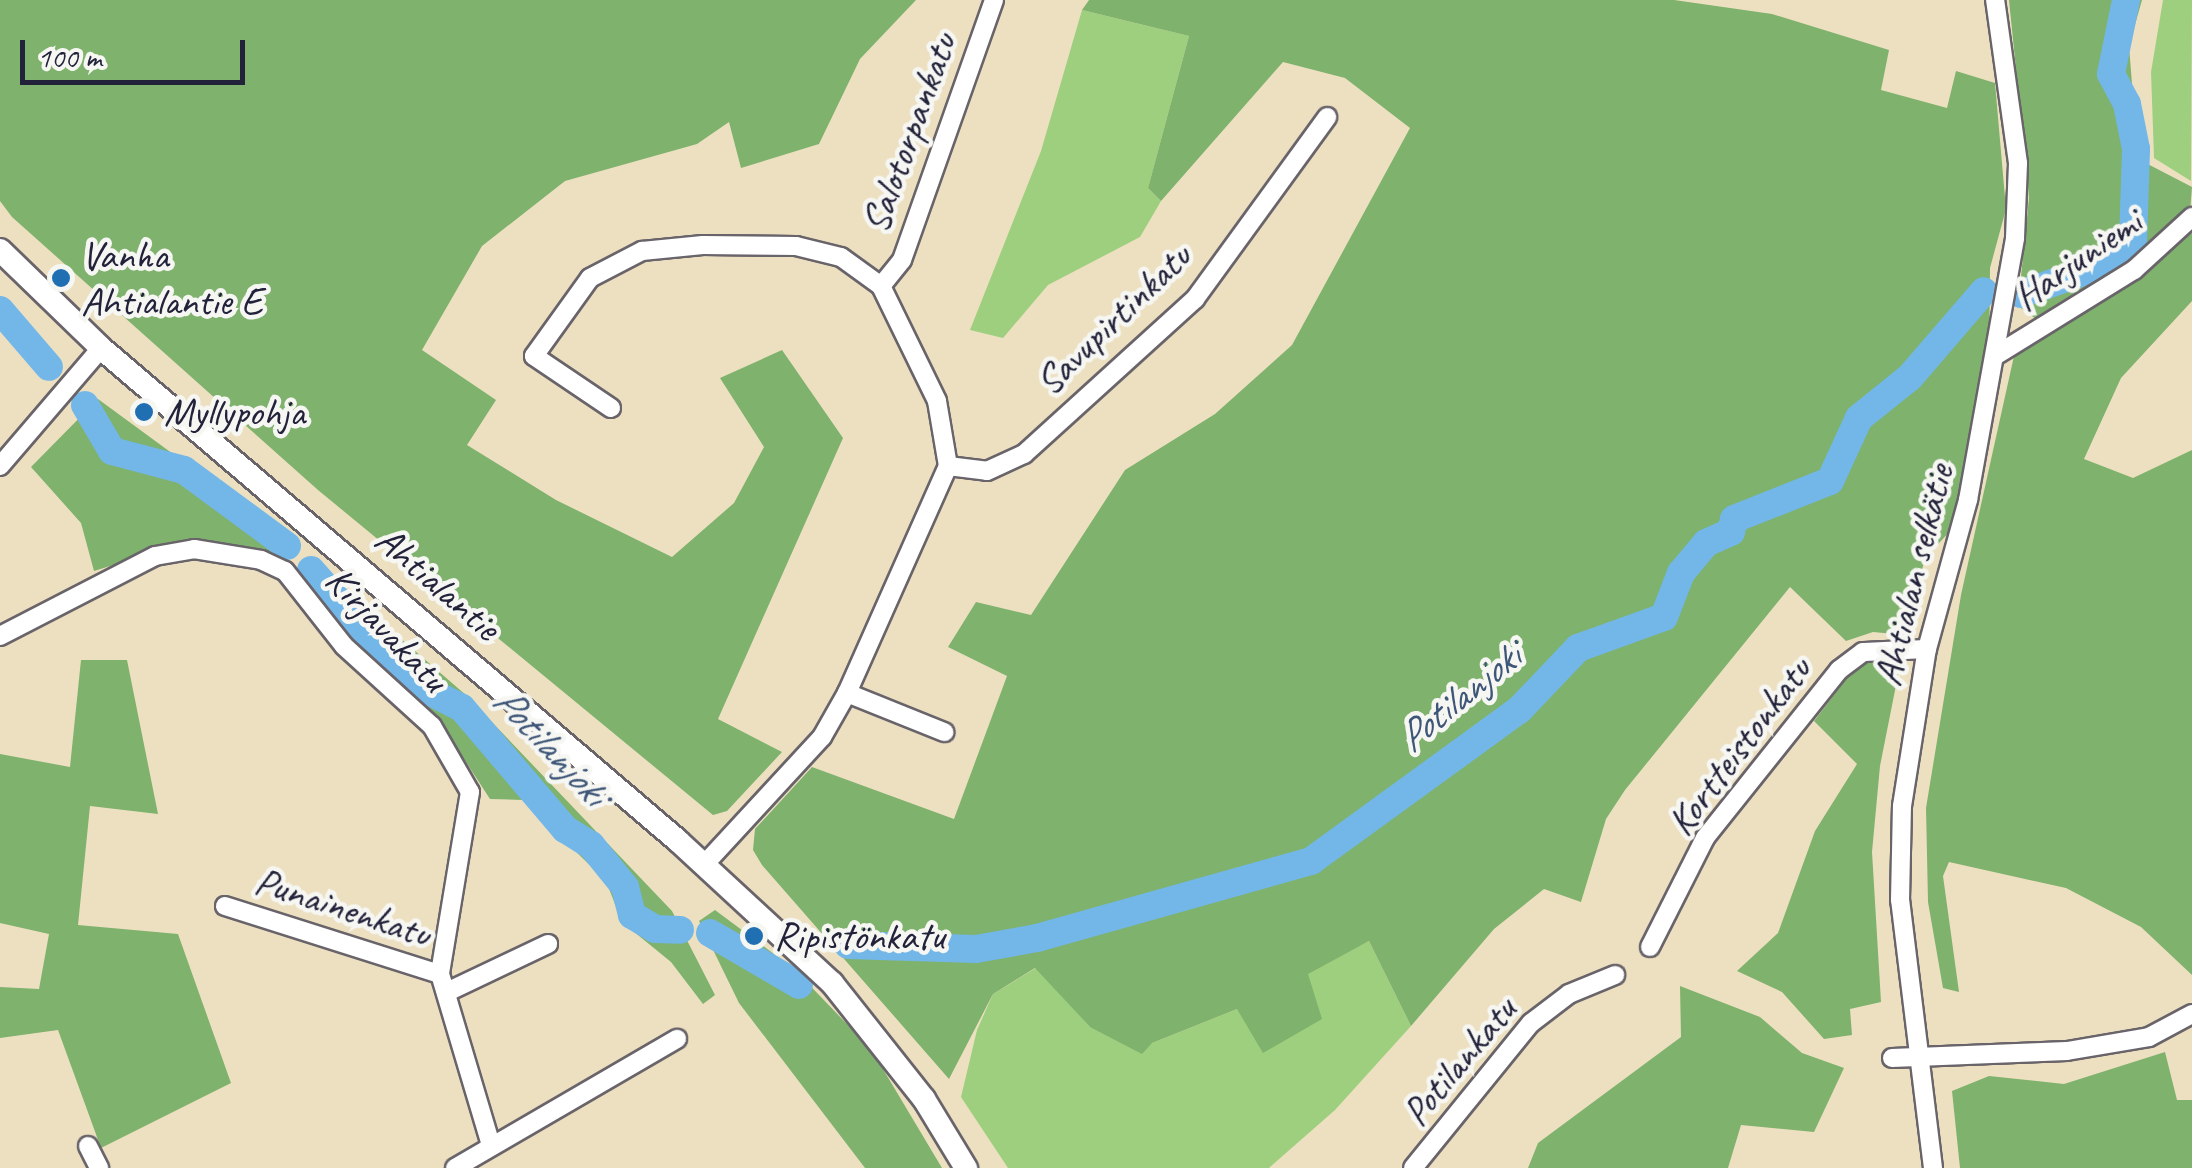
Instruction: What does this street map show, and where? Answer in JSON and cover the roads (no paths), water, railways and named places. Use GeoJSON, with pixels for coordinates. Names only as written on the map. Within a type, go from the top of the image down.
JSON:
{"type":"FeatureCollection","features":[{"type":"Feature","properties":{"kind":"main road","name":"Ahtialantie"},"geometry":{"type":"LineString","coordinates":[[0,250],[101,348],[705,864],[832,982],[924,1099],[966,1168]]}},
{"type":"Feature","properties":{"kind":"street","name":"Salotorpankatu"},"geometry":{"type":"LineString","coordinates":[[882,286],[902,260],[994,0]]}},
{"type":"Feature","properties":{"kind":"street","name":"Ahtialan selkätie"},"geometry":{"type":"LineString","coordinates":[[1933,1168],[1900,900],[1902,806],[1926,650],[1968,500],[1998,354],[2018,162],[1995,0]]}},
{"type":"Feature","properties":{"kind":"street","name":"Savupirtinkatu"},"geometry":{"type":"LineString","coordinates":[[948,466],[987,471],[1024,454],[1195,300],[1327,117]]}},
{"type":"Feature","properties":{"kind":"street","name":"Harjuniemi"},"geometry":{"type":"LineString","coordinates":[[1998,354],[2134,270],[2192,217]]}},
{"type":"Feature","properties":{"kind":"street"},"geometry":{"type":"LineString","coordinates":[[611,408],[534,356],[590,278],[642,251],[796,246],[841,257],[882,286],[937,402],[948,466],[847,693],[822,737],[705,864]]}},
{"type":"Feature","properties":{"kind":"street"},"geometry":{"type":"LineString","coordinates":[[0,466],[101,348]]}},
{"type":"Feature","properties":{"kind":"street","name":"Kirjavakatu"},"geometry":{"type":"LineString","coordinates":[[0,636],[155,556],[194,549],[262,560],[285,571],[344,646],[432,726],[466,782],[469,820],[444,983],[491,1146]]}},
{"type":"Feature","properties":{"kind":"street","name":"Kortteistonkatu"},"geometry":{"type":"LineString","coordinates":[[1650,947],[1705,838],[1839,670],[1863,652],[1926,650]]}},
{"type":"Feature","properties":{"kind":"street"},"geometry":{"type":"LineString","coordinates":[[847,693],[944,732]]}},
{"type":"Feature","properties":{"kind":"street","name":"Punainenkatu"},"geometry":{"type":"LineString","coordinates":[[226,906],[444,983]]}},
{"type":"Feature","properties":{"kind":"street"},"geometry":{"type":"LineString","coordinates":[[444,983],[548,944]]}},
{"type":"Feature","properties":{"kind":"street","name":"Potilankatu"},"geometry":{"type":"LineString","coordinates":[[1413,1168],[1531,1023],[1569,994],[1614,975]]}},
{"type":"Feature","properties":{"kind":"street"},"geometry":{"type":"LineString","coordinates":[[1892,1058],[2067,1051],[2149,1037],[2192,1014]]}},
{"type":"Feature","properties":{"kind":"street"},"geometry":{"type":"LineString","coordinates":[[455,1168],[677,1039]]}},
{"type":"Feature","properties":{"kind":"street"},"geometry":{"type":"LineString","coordinates":[[88,1146],[99,1168]]}},
{"type":"Feature","properties":{"kind":"waterway","name":"Potilanjoki"},"geometry":{"type":"LineString","coordinates":[[2021,294],[2117,260],[2133,241],[2136,149],[2127,104],[2111,74],[2126,0]]}},
{"type":"Feature","properties":{"kind":"waterway","name":"Potilanjoki"},"geometry":{"type":"LineString","coordinates":[[848,945],[976,949],[1037,938],[1311,861],[1519,710],[1578,648],[1664,617],[1681,573],[1706,543],[1731,532],[1734,519],[1830,481],[1859,418],[1910,377],[1984,291]]}},
{"type":"Feature","properties":{"kind":"waterway","name":"Potilanjoki"},"geometry":{"type":"LineString","coordinates":[[0,310],[49,367]]}},
{"type":"Feature","properties":{"kind":"waterway","name":"Potilanjoki"},"geometry":{"type":"LineString","coordinates":[[85,405],[112,451],[184,470],[287,546]]}},
{"type":"Feature","properties":{"kind":"waterway","name":"Potilanjoki"},"geometry":{"type":"LineString","coordinates":[[311,570],[409,681],[462,708],[565,829],[591,845],[625,887],[632,915],[655,929],[680,930]]}},
{"type":"Feature","properties":{"kind":"waterway","name":"Potilanjoki"},"geometry":{"type":"LineString","coordinates":[[710,933],[799,985]]}},
{"type":"Feature","properties":{"kind":"place","name":"Vanha Ahtialantie E"},"geometry":{"type":"Point","coordinates":[61,278]}},
{"type":"Feature","properties":{"kind":"place","name":"Myllypohja"},"geometry":{"type":"Point","coordinates":[144,412]}},
{"type":"Feature","properties":{"kind":"place","name":"Ripistönkatu"},"geometry":{"type":"Point","coordinates":[754,936]}}]}
